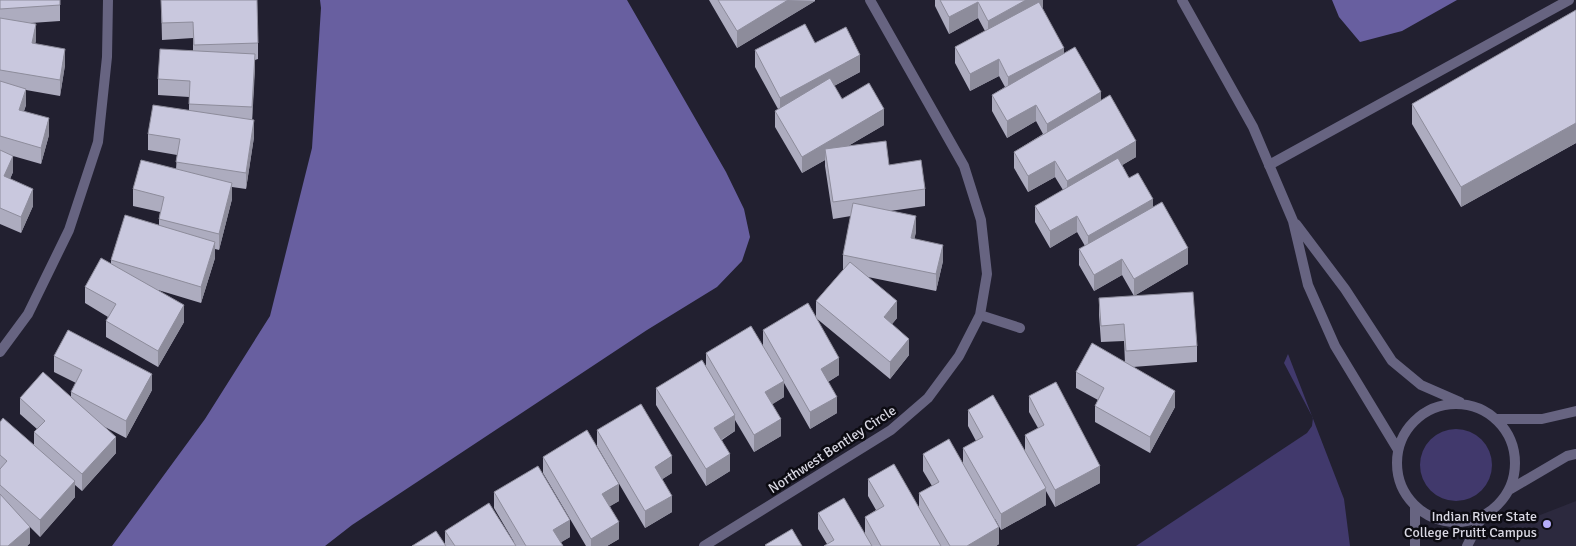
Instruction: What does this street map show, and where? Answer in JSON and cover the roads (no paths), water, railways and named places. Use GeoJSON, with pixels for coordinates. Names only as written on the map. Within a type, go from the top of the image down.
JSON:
{"type":"FeatureCollection","features":[{"type":"Feature","properties":{"kind":"street"},"geometry":{"type":"LineString","coordinates":[[0,352],[28,314],[69,230],[98,142],[107,58],[108,0]]}},
{"type":"Feature","properties":{"kind":"street","name":"Northwest Bentley Circle"},"geometry":{"type":"LineString","coordinates":[[704,546],[891,430],[928,398],[959,356],[980,315],[987,274],[981,220],[964,166],[870,0]]}},
{"type":"Feature","properties":{"kind":"street"},"geometry":{"type":"LineString","coordinates":[[1182,0],[1253,127],[1270,165],[1294,221],[1308,285],[1335,346],[1398,450]]}},
{"type":"Feature","properties":{"kind":"street"},"geometry":{"type":"LineString","coordinates":[[1270,165],[1569,0]]}},
{"type":"Feature","properties":{"kind":"street"},"geometry":{"type":"LineString","coordinates":[[1294,221],[1345,289],[1392,361],[1421,385],[1462,404],[1481,409],[1497,419],[1508,435],[1515,453],[1515,472],[1510,490],[1498,506],[1482,517],[1462,523],[1442,521],[1424,514],[1414,506],[1399,483],[1396,462],[1400,442],[1410,425],[1425,412],[1443,404],[1462,404]]}},
{"type":"Feature","properties":{"kind":"street"},"geometry":{"type":"LineString","coordinates":[[980,315],[1020,328]]}},
{"type":"Feature","properties":{"kind":"street"},"geometry":{"type":"LineString","coordinates":[[1497,419],[1542,419],[1576,411]]}},
{"type":"Feature","properties":{"kind":"street"},"geometry":{"type":"LineString","coordinates":[[1510,490],[1567,456],[1576,454]]}},
{"type":"Feature","properties":{"kind":"street"},"geometry":{"type":"LineString","coordinates":[[1414,506],[1415,546]]}},
{"type":"Feature","properties":{"kind":"street"},"geometry":{"type":"LineString","coordinates":[[1467,546],[1482,517]]}},
{"type":"Feature","properties":{"kind":"place","name":"Indian River State College Pruitt Campus"},"geometry":{"type":"Point","coordinates":[1547,524]}}]}
